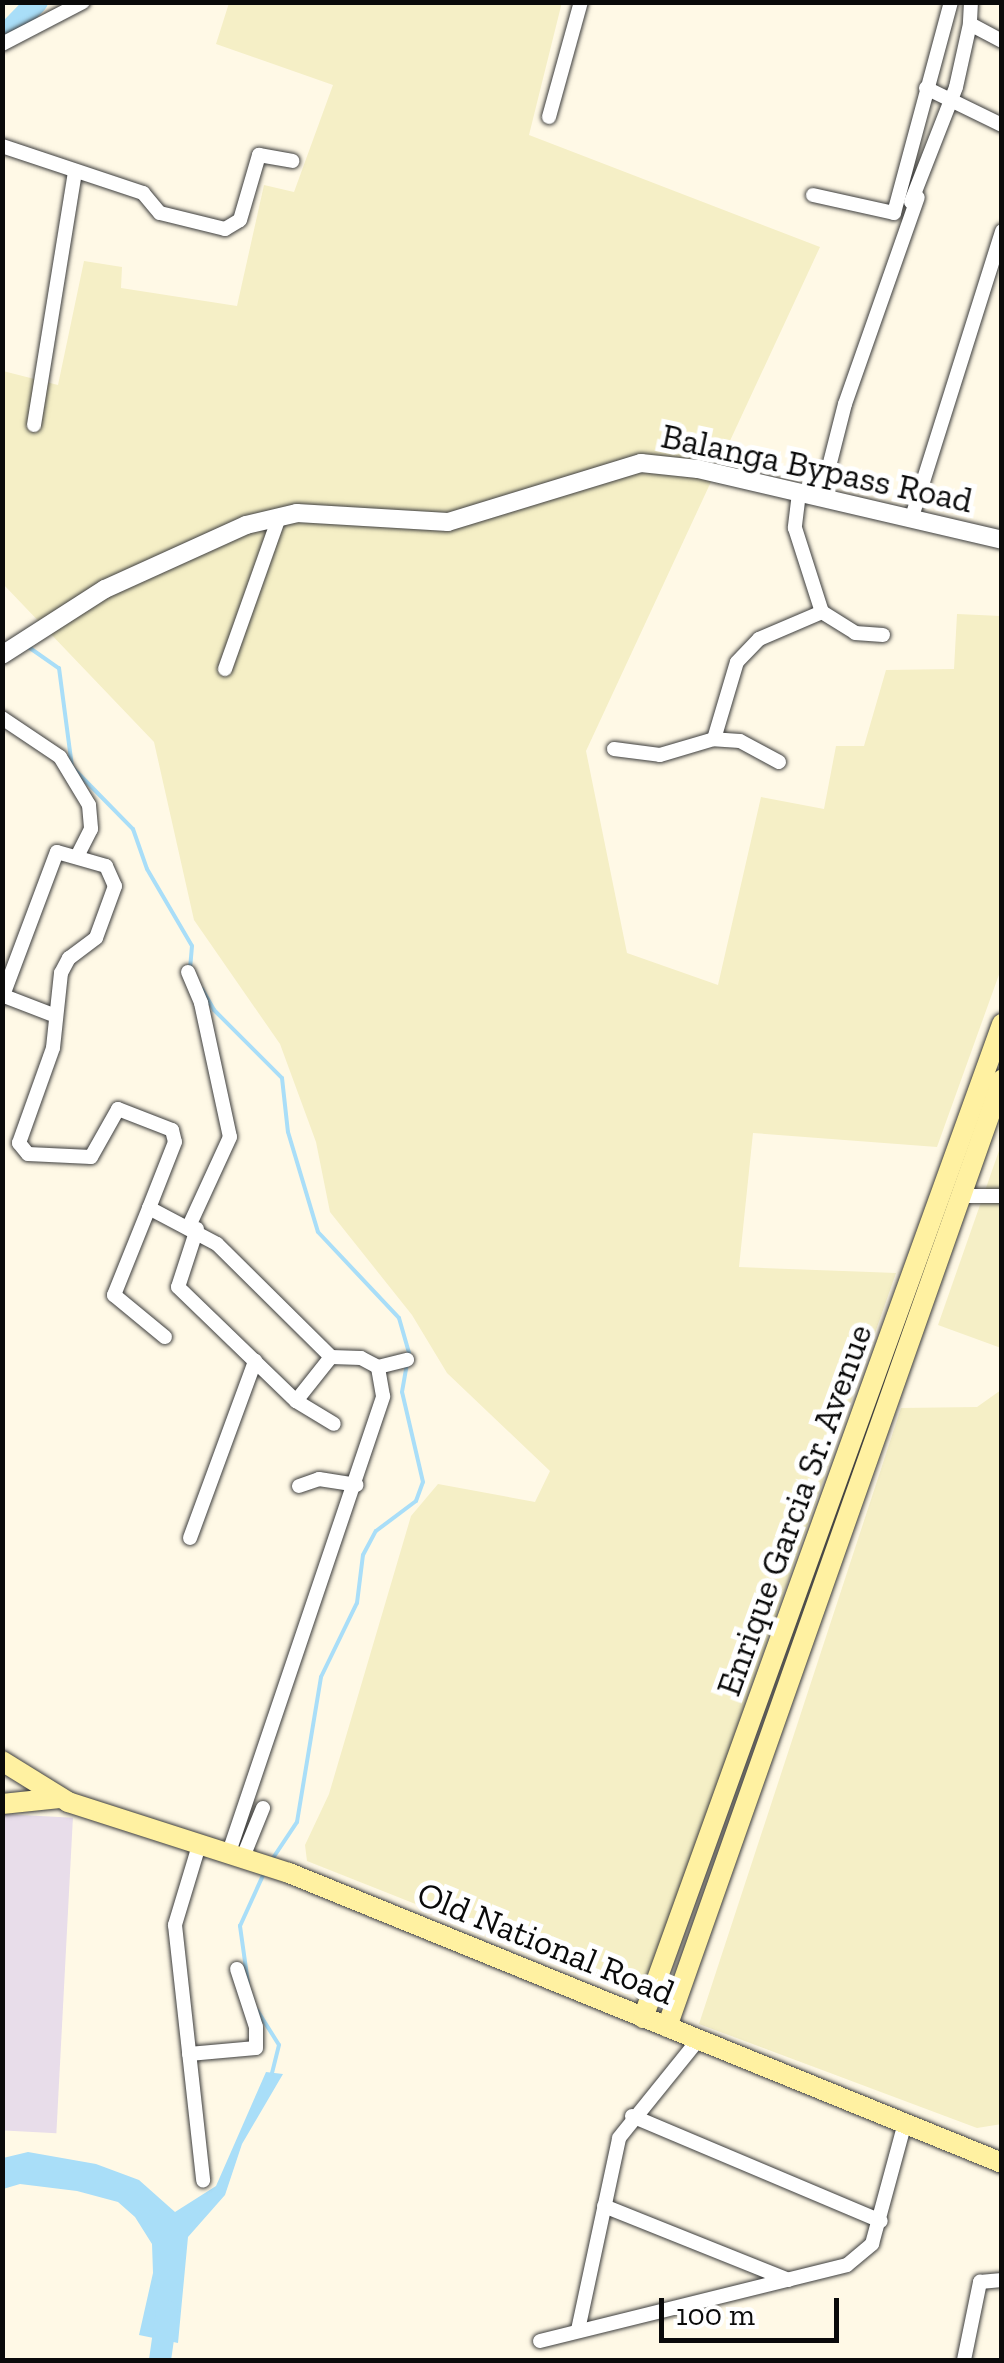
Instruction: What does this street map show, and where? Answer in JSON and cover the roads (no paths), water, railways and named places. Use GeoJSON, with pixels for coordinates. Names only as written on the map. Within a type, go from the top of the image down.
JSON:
{"type":"FeatureCollection","features":[{"type":"Feature","properties":{"kind":"main road","name":"Enrique Garcia Sr. Avenue"},"geometry":{"type":"LineString","coordinates":[[667,2028],[926,1269],[1002,1024]]}},
{"type":"Feature","properties":{"kind":"main road","name":"Enrique Garcia Sr. Avenue"},"geometry":{"type":"LineString","coordinates":[[643,2018],[926,1269],[961,1196],[1002,1080]]}},
{"type":"Feature","properties":{"kind":"main road"},"geometry":{"type":"LineString","coordinates":[[2,1761],[60,1798]]}},
{"type":"Feature","properties":{"kind":"main road","name":"Old National Road"},"geometry":{"type":"LineString","coordinates":[[60,1798],[251,1860],[1002,2163]]}},
{"type":"Feature","properties":{"kind":"main road"},"geometry":{"type":"LineString","coordinates":[[2,1804],[60,1798]]}},
{"type":"Feature","properties":{"kind":"street"},"geometry":{"type":"LineString","coordinates":[[2,44],[83,2]]}},
{"type":"Feature","properties":{"kind":"street"},"geometry":{"type":"LineString","coordinates":[[549,117],[581,2]]}},
{"type":"Feature","properties":{"kind":"street"},"geometry":{"type":"LineString","coordinates":[[894,213],[951,2]]}},
{"type":"Feature","properties":{"kind":"street"},"geometry":{"type":"LineString","coordinates":[[821,498],[845,404],[950,102],[970,24],[971,2]]}},
{"type":"Feature","properties":{"kind":"street"},"geometry":{"type":"LineString","coordinates":[[970,24],[1002,42]]}},
{"type":"Feature","properties":{"kind":"street"},"geometry":{"type":"LineString","coordinates":[[926,88],[1002,124]]}},
{"type":"Feature","properties":{"kind":"street"},"geometry":{"type":"LineString","coordinates":[[2,146],[143,192],[160,213],[234,228],[260,155],[292,161]]}},
{"type":"Feature","properties":{"kind":"street"},"geometry":{"type":"LineString","coordinates":[[34,425],[75,171]]}},
{"type":"Feature","properties":{"kind":"street"},"geometry":{"type":"LineString","coordinates":[[814,195],[894,213],[918,197]]}},
{"type":"Feature","properties":{"kind":"street"},"geometry":{"type":"LineString","coordinates":[[911,520],[1002,232]]}},
{"type":"Feature","properties":{"kind":"street","name":"Balanga Bypass Road"},"geometry":{"type":"LineString","coordinates":[[2,656],[105,589],[246,525],[279,518],[448,522],[640,463],[799,492],[1002,540]]}},
{"type":"Feature","properties":{"kind":"street"},"geometry":{"type":"LineString","coordinates":[[799,492],[795,528],[822,612],[855,633],[883,636]]}},
{"type":"Feature","properties":{"kind":"street"},"geometry":{"type":"LineString","coordinates":[[225,669],[279,518]]}},
{"type":"Feature","properties":{"kind":"street"},"geometry":{"type":"LineString","coordinates":[[714,740],[737,662],[758,639],[822,612]]}},
{"type":"Feature","properties":{"kind":"street"},"geometry":{"type":"LineString","coordinates":[[2,718],[60,757],[89,805],[91,830],[79,854]]}},
{"type":"Feature","properties":{"kind":"street"},"geometry":{"type":"LineString","coordinates":[[614,749],[660,755],[714,740],[740,741],[779,762]]}},
{"type":"Feature","properties":{"kind":"street"},"geometry":{"type":"LineString","coordinates":[[51,1014],[3,997],[54,857],[62,850],[106,866],[115,886],[96,938],[69,958],[60,973],[51,1014],[53,1048],[18,1143],[28,1154],[91,1158],[118,1109],[172,1130],[175,1142],[114,1295],[165,1337]]}},
{"type":"Feature","properties":{"kind":"street"},"geometry":{"type":"LineString","coordinates":[[188,972],[230,1137],[193,1227],[178,1288],[296,1400],[334,1424]]}},
{"type":"Feature","properties":{"kind":"street"},"geometry":{"type":"LineString","coordinates":[[961,1196],[1002,1196]]}},
{"type":"Feature","properties":{"kind":"street"},"geometry":{"type":"LineString","coordinates":[[149,1208],[193,1227],[331,1357],[361,1358],[378,1368],[408,1360]]}},
{"type":"Feature","properties":{"kind":"street"},"geometry":{"type":"LineString","coordinates":[[296,1400],[331,1357]]}},
{"type":"Feature","properties":{"kind":"street"},"geometry":{"type":"LineString","coordinates":[[190,1538],[256,1360]]}},
{"type":"Feature","properties":{"kind":"street"},"geometry":{"type":"LineString","coordinates":[[251,1860],[382,1396],[378,1368]]}},
{"type":"Feature","properties":{"kind":"street"},"geometry":{"type":"LineString","coordinates":[[299,1486],[319,1479],[357,1485]]}},
{"type":"Feature","properties":{"kind":"street"},"geometry":{"type":"LineString","coordinates":[[251,1860],[263,1808]]}},
{"type":"Feature","properties":{"kind":"street"},"geometry":{"type":"LineString","coordinates":[[200,1842],[176,1925],[203,2180]]}},
{"type":"Feature","properties":{"kind":"street"},"geometry":{"type":"LineString","coordinates":[[189,2054],[247,2051],[258,2043],[238,1969]]}},
{"type":"Feature","properties":{"kind":"street"},"geometry":{"type":"LineString","coordinates":[[578,2330],[614,2151],[632,2116],[698,2040]]}},
{"type":"Feature","properties":{"kind":"street"},"geometry":{"type":"LineString","coordinates":[[632,2116],[881,2221]]}},
{"type":"Feature","properties":{"kind":"street"},"geometry":{"type":"LineString","coordinates":[[540,2341],[847,2265],[872,2244],[904,2126]]}},
{"type":"Feature","properties":{"kind":"street"},"geometry":{"type":"LineString","coordinates":[[604,2206],[789,2280]]}},
{"type":"Feature","properties":{"kind":"street"},"geometry":{"type":"LineString","coordinates":[[964,2360],[980,2282],[1002,2280]]}},
{"type":"Feature","properties":{"kind":"water"},"geometry":{"type":"Polygon","coordinates":[[[266,2072],[283,2074],[242,2144],[225,2195],[188,2237],[178,2343],[139,2335],[153,2273],[152,2244],[135,2217],[118,2202],[77,2191],[20,2184],[3,2189],[3,2158],[28,2152],[96,2164],[139,2180],[175,2212],[216,2186],[266,2072]]]}},
{"type":"Feature","properties":{"kind":"waterway"},"geometry":{"type":"LineString","coordinates":[[2,38],[37,2]]}},
{"type":"Feature","properties":{"kind":"waterway"},"geometry":{"type":"LineString","coordinates":[[27,646],[59,668],[72,767],[133,829],[147,869],[192,946],[190,968]]}},
{"type":"Feature","properties":{"kind":"waterway"},"geometry":{"type":"LineString","coordinates":[[202,989],[214,1010],[282,1078],[288,1132],[318,1232],[399,1318],[409,1354]]}},
{"type":"Feature","properties":{"kind":"waterway"},"geometry":{"type":"LineString","coordinates":[[271,1861],[297,1822],[321,1677],[357,1603],[363,1555],[376,1531],[416,1501],[423,1482],[402,1392],[407,1363]]}},
{"type":"Feature","properties":{"kind":"waterway"},"geometry":{"type":"LineString","coordinates":[[248,1983],[240,1926],[264,1873]]}},
{"type":"Feature","properties":{"kind":"waterway"},"geometry":{"type":"LineString","coordinates":[[257,2010],[279,2045],[272,2073]]}},
{"type":"Feature","properties":{"kind":"waterway"},"geometry":{"type":"LineString","coordinates":[[160,2360],[167,2311]]}}]}
